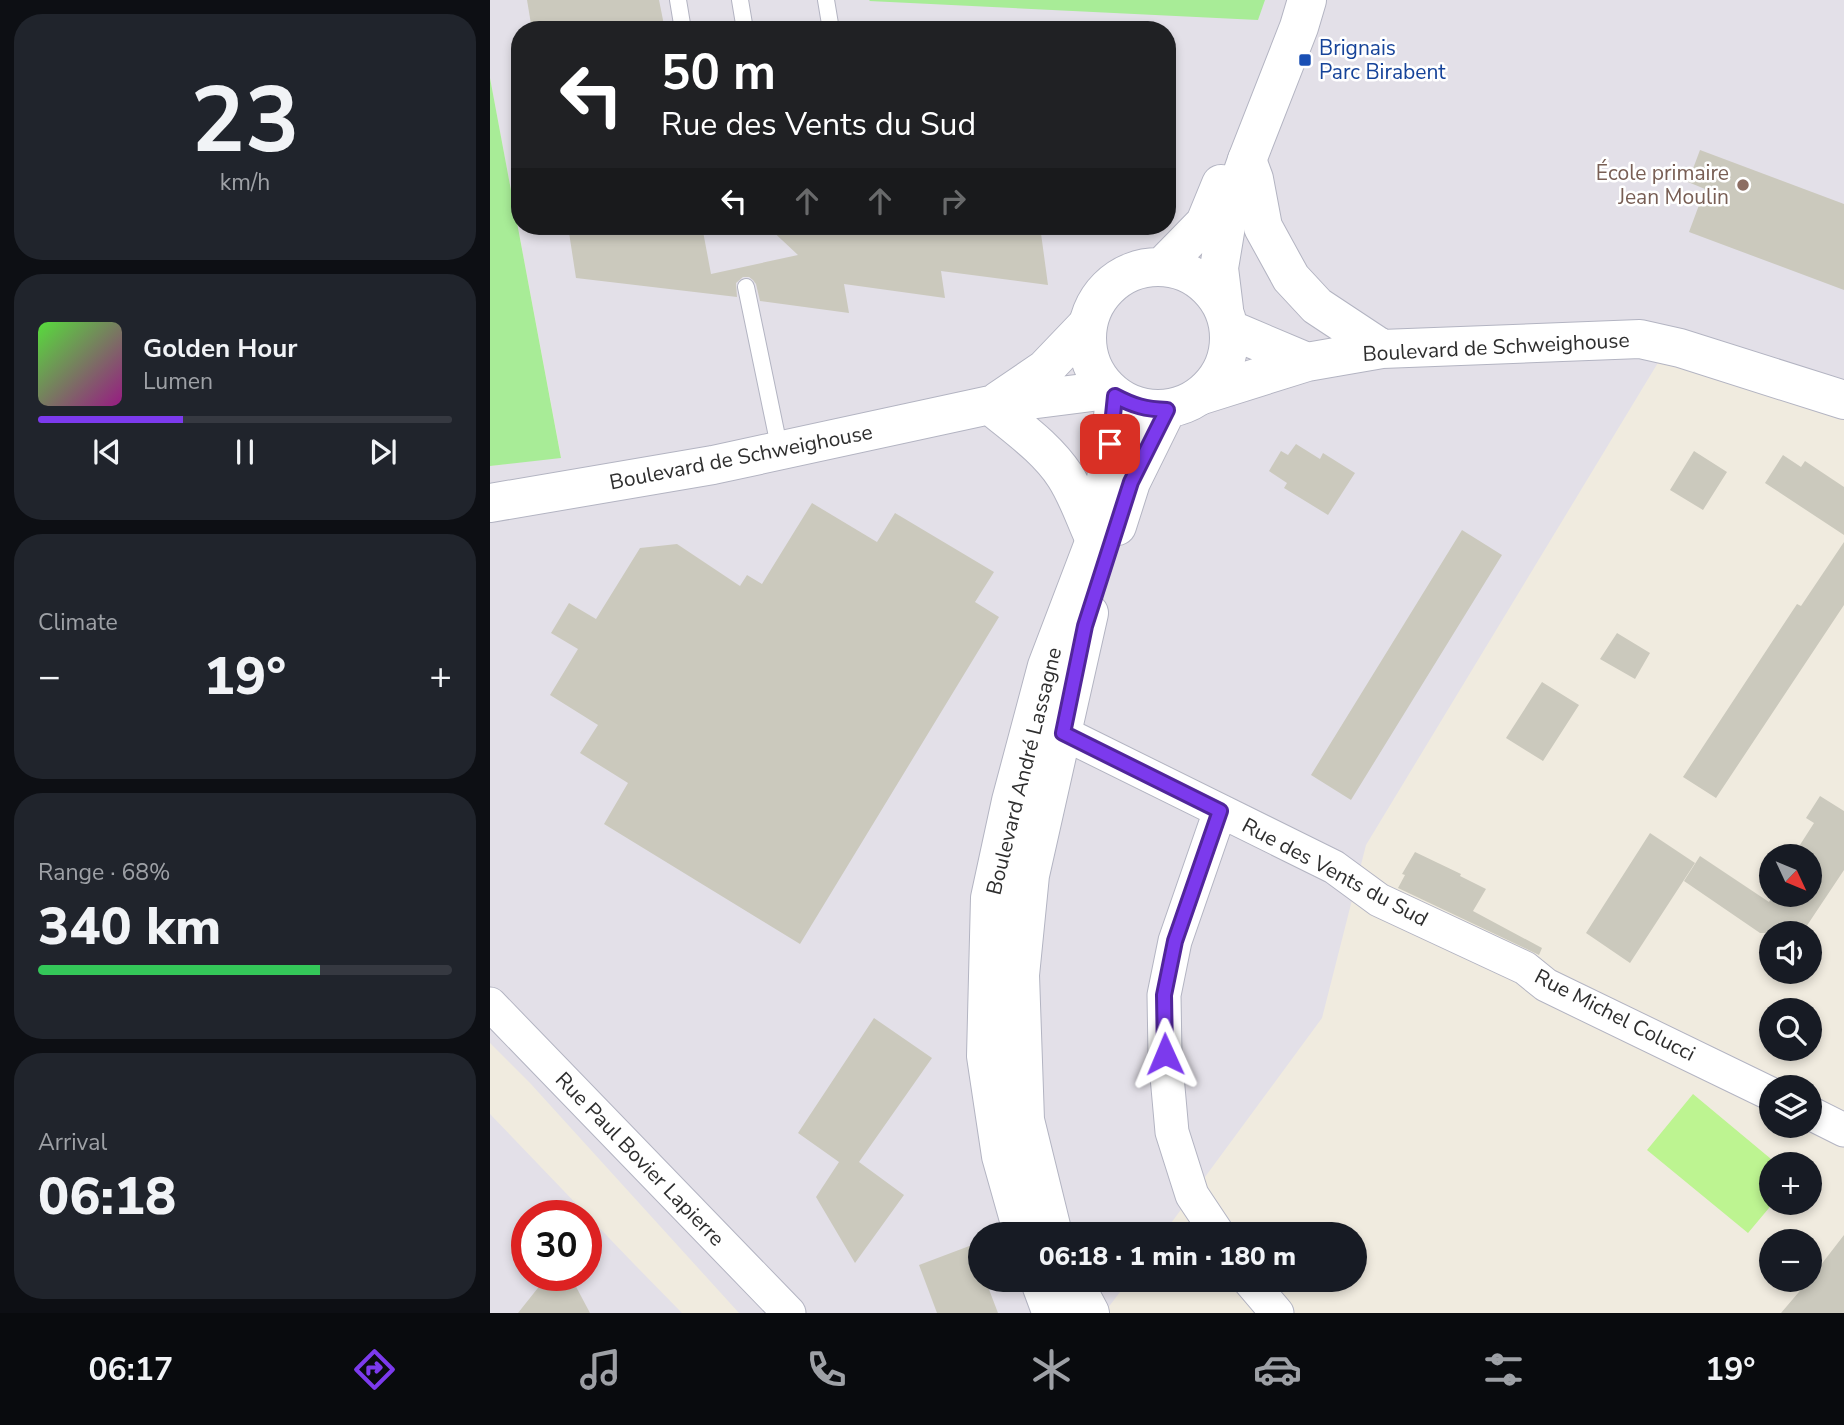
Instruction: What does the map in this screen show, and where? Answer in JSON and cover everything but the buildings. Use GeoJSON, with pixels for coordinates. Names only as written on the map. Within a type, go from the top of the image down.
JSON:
{"type":"FeatureCollection","features":[{"type":"Feature","properties":{"kind":"main road"},"geometry":{"type":"LineString","coordinates":[[1305,0],[1296,37],[1228,214],[1219,268],[1227,319],[1228,354],[1219,377],[1202,395],[1185,405],[1167,410],[1131,405],[1112,393],[1097,376],[1089,359],[1087,342],[1088,324],[1095,304],[1107,288],[1123,276],[1142,269],[1162,267],[1181,270],[1199,279],[1213,293],[1227,319],[1307,362]]}},
{"type":"Feature","properties":{"kind":"main road"},"geometry":{"type":"LineString","coordinates":[[1162,267],[1205,223],[1289,23],[1305,0]]}},
{"type":"Feature","properties":{"kind":"main road"},"geometry":{"type":"LineString","coordinates":[[1247,160],[1254,179],[1263,226],[1291,278],[1317,306],[1381,349]]}},
{"type":"Feature","properties":{"kind":"main road","name":"Boulevard de Schweighouse"},"geometry":{"type":"LineString","coordinates":[[990,405],[1045,369],[1088,324]]}},
{"type":"Feature","properties":{"kind":"main road","name":"Boulevard de Schweighouse"},"geometry":{"type":"LineString","coordinates":[[1202,395],[1307,362],[1381,349],[1640,339],[1680,348],[1844,400]]}},
{"type":"Feature","properties":{"kind":"main road","name":"Boulevard de Schweighouse"},"geometry":{"type":"LineString","coordinates":[[490,503],[780,452],[990,405],[1112,393]]}},
{"type":"Feature","properties":{"kind":"main road","name":"Boulevard André Lassagne"},"geometry":{"type":"LineString","coordinates":[[1020,1222],[1001,1156],[986,1056],[990,898],[1011,802],[1047,666],[1095,540],[1108,467],[1112,393]]}},
{"type":"Feature","properties":{"kind":"main road"},"geometry":{"type":"LineString","coordinates":[[990,405],[1041,447],[1065,475],[1095,540]]}},
{"type":"Feature","properties":{"kind":"main road"},"geometry":{"type":"LineString","coordinates":[[1050,1222],[1026,1120],[1020,975],[1030,875],[1085,626],[1131,482],[1167,410]]}},
{"type":"Feature","properties":{"kind":"main road"},"geometry":{"type":"LineString","coordinates":[[1044,1292],[1053,1313]]}},
{"type":"Feature","properties":{"kind":"main road"},"geometry":{"type":"LineString","coordinates":[[1079,1292],[1090,1313]]}},
{"type":"Feature","properties":{"kind":"street","name":"Rue des Vents du Sud"},"geometry":{"type":"LineString","coordinates":[[1063,733],[1334,867],[1379,900],[1458,937]]}},
{"type":"Feature","properties":{"kind":"street"},"geometry":{"type":"LineString","coordinates":[[1210,1222],[1192,1195],[1172,1132],[1165,1054],[1164,995],[1175,941],[1220,811]]}},
{"type":"Feature","properties":{"kind":"street","name":"Rue Michel Colucci"},"geometry":{"type":"LineString","coordinates":[[1458,937],[1525,968],[1546,985],[1759,1088]]}},
{"type":"Feature","properties":{"kind":"street","name":"Rue Paul Bovier Lapierre"},"geometry":{"type":"LineString","coordinates":[[490,1004],[789,1313]]}},
{"type":"Feature","properties":{"kind":"street"},"geometry":{"type":"LineString","coordinates":[[1822,1119],[1844,1130]]}},
{"type":"Feature","properties":{"kind":"street"},"geometry":{"type":"LineString","coordinates":[[1259,1292],[1277,1313]]}},
{"type":"Feature","properties":{"kind":"lane"},"geometry":{"type":"LineString","coordinates":[[678,0],[682,21]]}},
{"type":"Feature","properties":{"kind":"lane"},"geometry":{"type":"LineString","coordinates":[[740,0],[744,21]]}},
{"type":"Feature","properties":{"kind":"lane"},"geometry":{"type":"LineString","coordinates":[[826,0],[830,21]]}},
{"type":"Feature","properties":{"kind":"lane"},"geometry":{"type":"LineString","coordinates":[[746,287],[780,452]]}},
{"type":"Feature","properties":{"kind":"shaded area"},"geometry":{"type":"Polygon","coordinates":[[[490,0],[1844,0],[1844,381],[1679,328],[1366,845],[1322,1018],[1172,1222],[968,1222],[968,1292],[1120,1292],[1104,1313],[739,1313],[530,1083],[490,1043],[490,466],[561,457],[519,235],[1176,235],[1176,21],[511,21],[511,190],[490,78],[490,0]]]}},
{"type":"Feature","properties":{"kind":"shaded area"},"geometry":{"type":"Polygon","coordinates":[[[490,1114],[573,1200],[511,1200],[511,1291],[602,1291],[602,1230],[682,1313],[490,1313],[490,1114]]]}},
{"type":"Feature","properties":{"kind":"green space"},"geometry":{"type":"Polygon","coordinates":[[[870,0],[1265,0],[1258,20],[870,0]]]}},
{"type":"Feature","properties":{"kind":"green space"},"geometry":{"type":"Polygon","coordinates":[[[490,78],[511,190],[511,235],[519,235],[561,458],[490,466],[490,78]]]}},
{"type":"Feature","properties":{"kind":"green space"},"geometry":{"type":"Polygon","coordinates":[[[1693,1094],[1763,1152],[1759,1152],[1759,1215],[1763,1215],[1748,1233],[1647,1150],[1693,1094]]]}},
{"type":"Feature","properties":{"kind":"place","name":"Brignais Parc Birabent"},"geometry":{"type":"Point","coordinates":[1305,60]}},
{"type":"Feature","properties":{"kind":"place","name":"École primaire Jean Moulin"},"geometry":{"type":"Point","coordinates":[1743,185]}},
{"type":"Feature","properties":{"kind":"route"},"geometry":{"type":"LineString","coordinates":[[1110,444],[1115,396],[1131,405],[1167,410],[1131,482],[1085,626],[1063,733],[1220,811],[1175,941],[1164,995],[1165,1054]]}}]}
